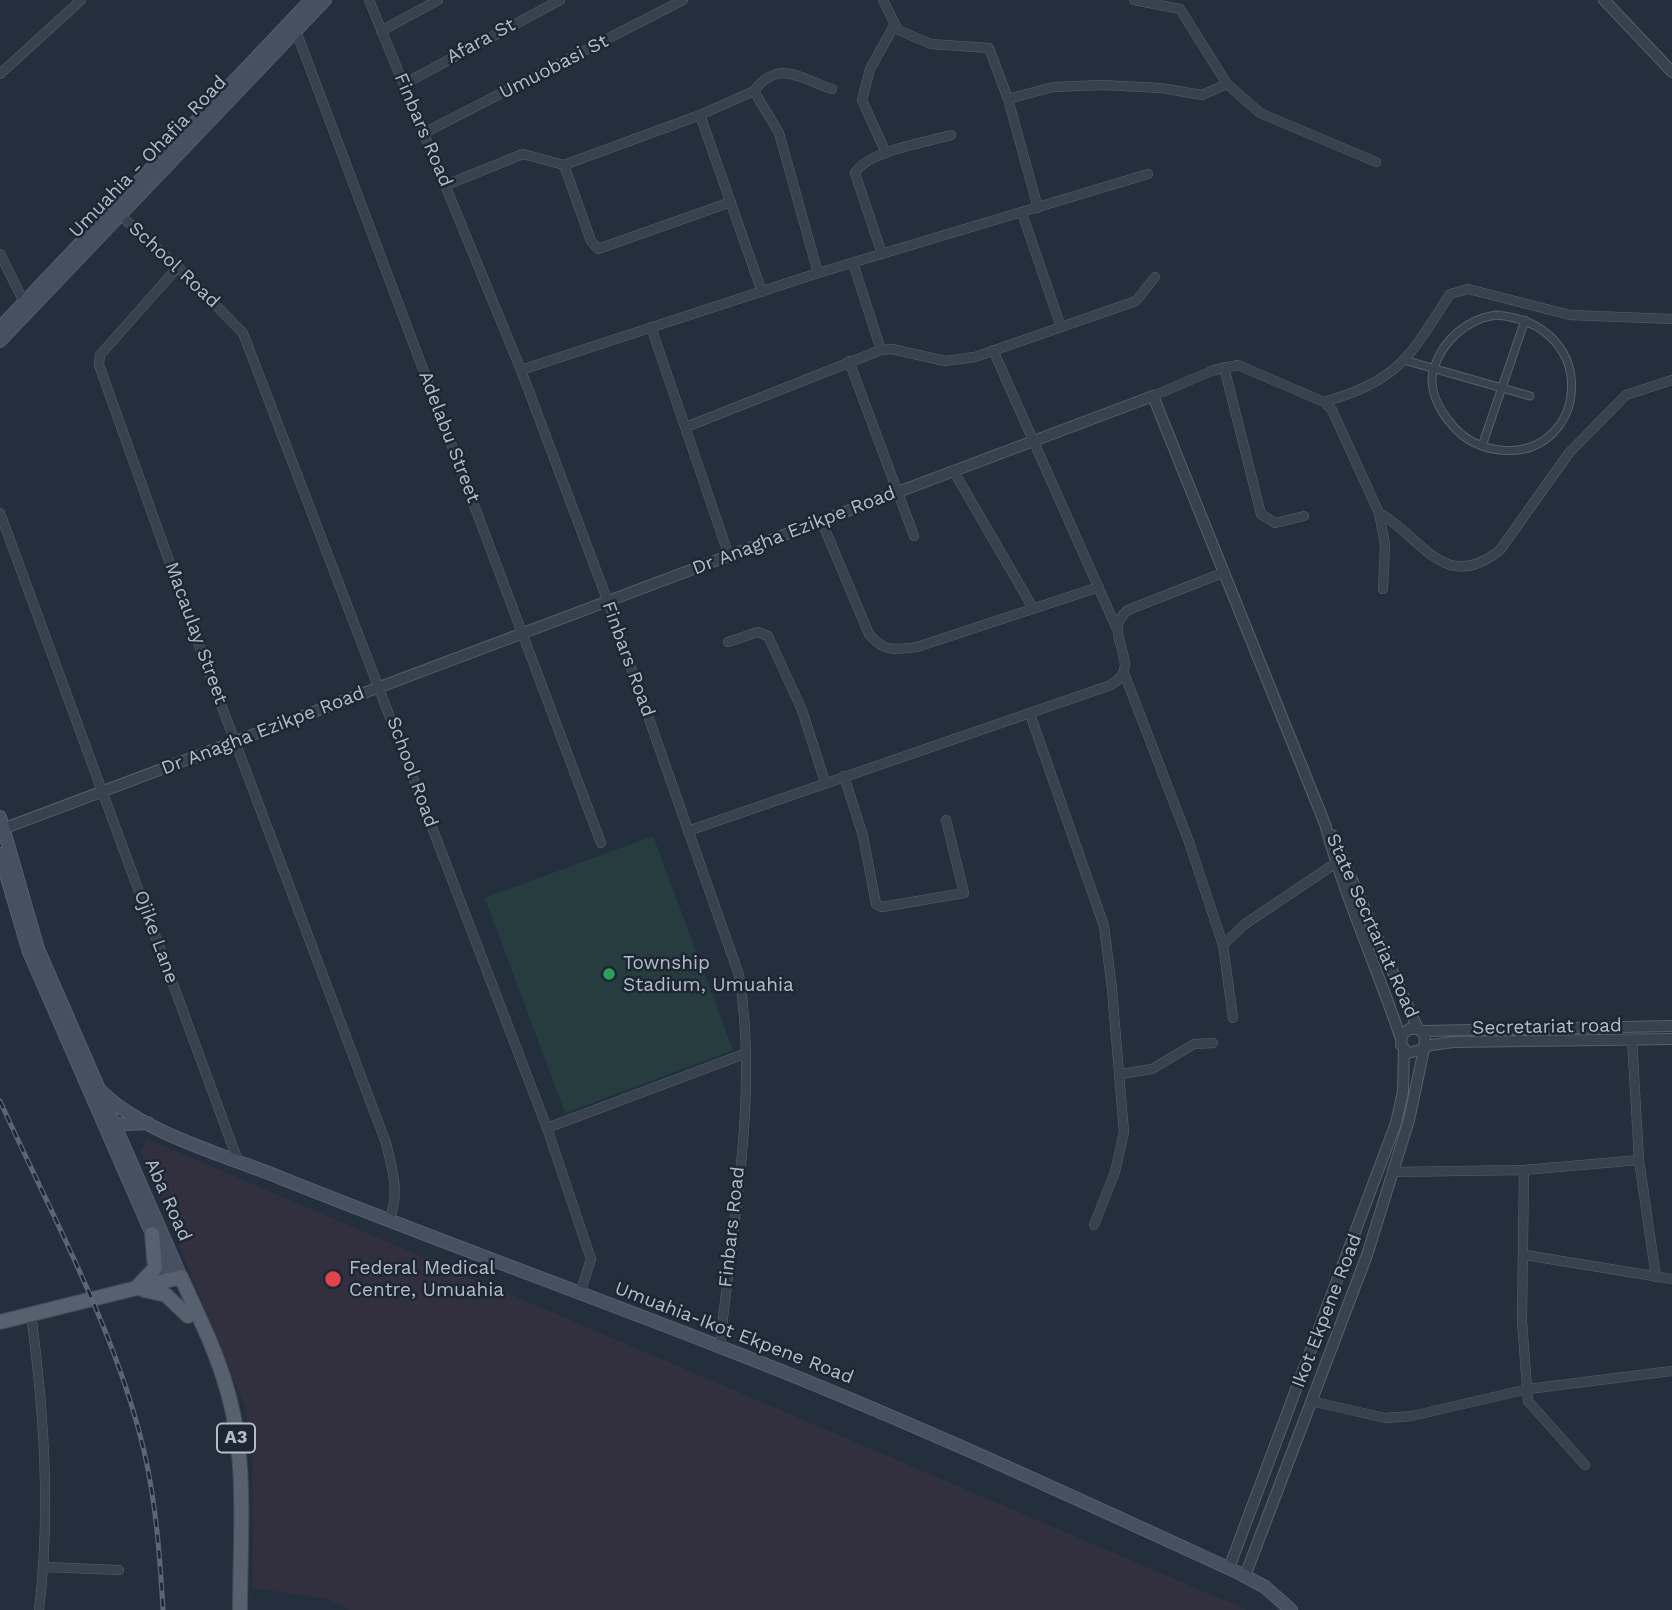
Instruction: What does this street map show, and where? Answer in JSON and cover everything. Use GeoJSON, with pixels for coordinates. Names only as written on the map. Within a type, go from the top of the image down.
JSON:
{"type":"FeatureCollection","features":[{"type":"Feature","properties":{"kind":"main road","name":"Umuahia - Ohafia Road"},"geometry":{"type":"LineString","coordinates":[[0,328],[311,0]]}},
{"type":"Feature","properties":{"kind":"main road","name":"Umuahia - Ohafia Road"},"geometry":{"type":"LineString","coordinates":[[0,341],[325,0]]}},
{"type":"Feature","properties":{"kind":"main road","name":"Aba Road"},"geometry":{"type":"LineString","coordinates":[[1,825],[38,949],[97,1087],[107,1119],[120,1138],[177,1278],[225,1417],[240,1610]]}},
{"type":"Feature","properties":{"kind":"main road","name":"Aba Road"},"geometry":{"type":"LineString","coordinates":[[0,854],[29,952],[107,1119],[152,1234],[215,1355],[233,1415],[239,1469],[236,1571],[231,1610]]}},
{"type":"Feature","properties":{"kind":"main road"},"geometry":{"type":"LineString","coordinates":[[97,1087],[148,1123]]}},
{"type":"Feature","properties":{"kind":"main road"},"geometry":{"type":"LineString","coordinates":[[107,1119],[124,1108]]}},
{"type":"Feature","properties":{"kind":"main road"},"geometry":{"type":"LineString","coordinates":[[107,1119],[148,1123]]}},
{"type":"Feature","properties":{"kind":"main road"},"geometry":{"type":"LineString","coordinates":[[120,1138],[122,1128],[133,1122]]}},
{"type":"Feature","properties":{"kind":"main road","name":"Umuahia-Ikot Ekpene Road"},"geometry":{"type":"LineString","coordinates":[[148,1123],[389,1221],[720,1346],[885,1414],[1229,1568],[1265,1587],[1291,1610]]}},
{"type":"Feature","properties":{"kind":"main road"},"geometry":{"type":"LineString","coordinates":[[133,1289],[155,1268],[152,1234]]}},
{"type":"Feature","properties":{"kind":"main road"},"geometry":{"type":"LineString","coordinates":[[0,1322],[177,1278]]}},
{"type":"Feature","properties":{"kind":"main road"},"geometry":{"type":"LineString","coordinates":[[133,1289],[166,1295],[188,1316]]}},
{"type":"Feature","properties":{"kind":"street"},"geometry":{"type":"LineString","coordinates":[[0,73],[81,0]]}},
{"type":"Feature","properties":{"kind":"street","name":"Finbars Road"},"geometry":{"type":"LineString","coordinates":[[369,0],[522,370],[608,602],[738,975],[746,1019],[743,1121],[720,1346]]}},
{"type":"Feature","properties":{"kind":"street"},"geometry":{"type":"LineString","coordinates":[[382,31],[438,0]]}},
{"type":"Feature","properties":{"kind":"street","name":"Afara St"},"geometry":{"type":"LineString","coordinates":[[404,84],[560,0]]}},
{"type":"Feature","properties":{"kind":"street","name":"Umuobasi St"},"geometry":{"type":"LineString","coordinates":[[424,133],[683,0]]}},
{"type":"Feature","properties":{"kind":"street"},"geometry":{"type":"LineString","coordinates":[[883,0],[894,26],[931,44],[989,48],[1008,99],[1038,208]]}},
{"type":"Feature","properties":{"kind":"street"},"geometry":{"type":"LineString","coordinates":[[1135,0],[1180,9],[1227,84],[1260,113],[1376,162]]}},
{"type":"Feature","properties":{"kind":"street"},"geometry":{"type":"LineString","coordinates":[[1604,0],[1672,72]]}},
{"type":"Feature","properties":{"kind":"street"},"geometry":{"type":"LineString","coordinates":[[886,153],[862,100],[870,69],[894,26]]}},
{"type":"Feature","properties":{"kind":"street","name":"Adelabu Street"},"geometry":{"type":"LineString","coordinates":[[296,31],[601,842]]}},
{"type":"Feature","properties":{"kind":"street"},"geometry":{"type":"LineString","coordinates":[[446,185],[523,154],[564,165],[700,115],[754,91],[765,77],[776,72],[832,89]]}},
{"type":"Feature","properties":{"kind":"street"},"geometry":{"type":"LineString","coordinates":[[1008,99],[1053,87],[1138,87],[1202,95],[1227,84]]}},
{"type":"Feature","properties":{"kind":"street"},"geometry":{"type":"LineString","coordinates":[[754,91],[779,133],[818,274]]}},
{"type":"Feature","properties":{"kind":"street"},"geometry":{"type":"LineString","coordinates":[[700,115],[762,292]]}},
{"type":"Feature","properties":{"kind":"street"},"geometry":{"type":"LineString","coordinates":[[882,254],[855,173],[858,167],[886,153],[951,135]]}},
{"type":"Feature","properties":{"kind":"street"},"geometry":{"type":"LineString","coordinates":[[564,165],[591,241],[598,249],[731,202]]}},
{"type":"Feature","properties":{"kind":"street"},"geometry":{"type":"LineString","coordinates":[[522,370],[853,263],[1148,174]]}},
{"type":"Feature","properties":{"kind":"street"},"geometry":{"type":"LineString","coordinates":[[1022,213],[1061,327]]}},
{"type":"Feature","properties":{"kind":"street","name":"School Road"},"geometry":{"type":"LineString","coordinates":[[120,215],[178,267],[243,333],[381,686],[547,1128],[591,1259],[580,1294]]}},
{"type":"Feature","properties":{"kind":"street"},"geometry":{"type":"LineString","coordinates":[[0,254],[24,302]]}},
{"type":"Feature","properties":{"kind":"street"},"geometry":{"type":"LineString","coordinates":[[853,263],[881,350]]}},
{"type":"Feature","properties":{"kind":"street","name":"Macaulay Street"},"geometry":{"type":"LineString","coordinates":[[178,267],[98,360],[386,1143],[396,1187],[395,1206],[389,1221]]}},
{"type":"Feature","properties":{"kind":"street"},"geometry":{"type":"LineString","coordinates":[[686,427],[881,350],[892,349],[945,361],[993,350],[1136,301],[1155,278]]}},
{"type":"Feature","properties":{"kind":"street"},"geometry":{"type":"LineString","coordinates":[[1324,402],[1361,391],[1391,374],[1404,360],[1450,294],[1458,290],[1468,289],[1570,315],[1672,320]]}},
{"type":"Feature","properties":{"kind":"street"},"geometry":{"type":"LineString","coordinates":[[1496,315],[1525,320],[1546,332],[1563,354],[1574,380],[1570,402],[1561,420],[1537,444],[1510,452],[1482,446],[1458,431],[1441,410],[1433,390],[1434,369],[1446,346],[1467,324],[1496,315]]}},
{"type":"Feature","properties":{"kind":"street"},"geometry":{"type":"LineString","coordinates":[[1482,446],[1525,320]]}},
{"type":"Feature","properties":{"kind":"street"},"geometry":{"type":"LineString","coordinates":[[652,327],[729,556]]}},
{"type":"Feature","properties":{"kind":"street"},"geometry":{"type":"LineString","coordinates":[[993,350],[1116,620],[1124,673],[1189,842],[1223,945],[1233,1018]]}},
{"type":"Feature","properties":{"kind":"street"},"geometry":{"type":"LineString","coordinates":[[1404,360],[1530,396]]}},
{"type":"Feature","properties":{"kind":"street"},"geometry":{"type":"LineString","coordinates":[[849,361],[914,536]]}},
{"type":"Feature","properties":{"kind":"street"},"geometry":{"type":"LineString","coordinates":[[1325,824],[1153,396],[1224,367],[1238,365],[1253,369],[1324,402],[1332,410],[1378,513],[1385,544],[1383,589]]}},
{"type":"Feature","properties":{"kind":"street"},"geometry":{"type":"LineString","coordinates":[[1224,367],[1261,513],[1275,523],[1304,516]]}},
{"type":"Feature","properties":{"kind":"street"},"geometry":{"type":"LineString","coordinates":[[1378,513],[1402,527],[1430,558],[1443,564],[1465,565],[1488,559],[1500,550],[1569,453],[1626,395],[1672,380]]}},
{"type":"Feature","properties":{"kind":"street","name":"Dr Anagha Ezikpe Road"},"geometry":{"type":"LineString","coordinates":[[1,825],[103,792],[1153,396]]}},
{"type":"Feature","properties":{"kind":"street"},"geometry":{"type":"LineString","coordinates":[[953,470],[1033,608]]}},
{"type":"Feature","properties":{"kind":"street","name":"Ojike Lane"},"geometry":{"type":"LineString","coordinates":[[0,513],[238,1161]]}},
{"type":"Feature","properties":{"kind":"street"},"geometry":{"type":"LineString","coordinates":[[821,520],[869,634],[878,645],[888,650],[917,647],[1099,587]]}},
{"type":"Feature","properties":{"kind":"street"},"geometry":{"type":"LineString","coordinates":[[1116,620],[1128,610],[1225,572]]}},
{"type":"Feature","properties":{"kind":"street"},"geometry":{"type":"LineString","coordinates":[[728,642],[758,632],[768,636],[802,710],[825,782]]}},
{"type":"Feature","properties":{"kind":"street"},"geometry":{"type":"LineString","coordinates":[[688,831],[825,782],[1030,715],[1111,685],[1124,673]]}},
{"type":"Feature","properties":{"kind":"street"},"geometry":{"type":"LineString","coordinates":[[1030,715],[1104,926],[1121,1074],[1124,1132],[1115,1172],[1094,1225]]}},
{"type":"Feature","properties":{"kind":"street"},"geometry":{"type":"LineString","coordinates":[[844,776],[863,836],[876,904],[882,906],[964,893],[946,820]]}},
{"type":"Feature","properties":{"kind":"street","name":"Ikot Ekpene Road"},"geometry":{"type":"LineString","coordinates":[[1229,1568],[1396,1123],[1403,1093],[1402,1044],[1382,981],[1336,863],[1325,824]]}},
{"type":"Feature","properties":{"kind":"street","name":"State Secrtariat Road"},"geometry":{"type":"LineString","coordinates":[[1245,1576],[1367,1255],[1395,1172],[1419,1082],[1424,1048],[1420,1030],[1343,853],[1325,824]]}},
{"type":"Feature","properties":{"kind":"street"},"geometry":{"type":"LineString","coordinates":[[1223,945],[1245,924],[1336,863]]}},
{"type":"Feature","properties":{"kind":"street","name":"Secretariat road"},"geometry":{"type":"LineString","coordinates":[[1420,1030],[1672,1026]]}},
{"type":"Feature","properties":{"kind":"street"},"geometry":{"type":"LineString","coordinates":[[1420,1030],[1409,1029],[1402,1044],[1414,1054],[1424,1048],[1452,1042],[1672,1039]]}},
{"type":"Feature","properties":{"kind":"street"},"geometry":{"type":"LineString","coordinates":[[1632,1039],[1639,1160],[1656,1277]]}},
{"type":"Feature","properties":{"kind":"street"},"geometry":{"type":"LineString","coordinates":[[1121,1074],[1152,1069],[1194,1044],[1213,1043]]}},
{"type":"Feature","properties":{"kind":"street"},"geometry":{"type":"LineString","coordinates":[[547,1128],[744,1054]]}},
{"type":"Feature","properties":{"kind":"street"},"geometry":{"type":"LineString","coordinates":[[1395,1172],[1524,1170],[1639,1160]]}},
{"type":"Feature","properties":{"kind":"street"},"geometry":{"type":"LineString","coordinates":[[1524,1170],[1525,1255],[1522,1321],[1528,1401],[1585,1465]]}},
{"type":"Feature","properties":{"kind":"street"},"geometry":{"type":"LineString","coordinates":[[1525,1255],[1672,1279]]}},
{"type":"Feature","properties":{"kind":"street"},"geometry":{"type":"LineString","coordinates":[[31,1314],[40,1381],[45,1469],[44,1567],[39,1610]]}},
{"type":"Feature","properties":{"kind":"street"},"geometry":{"type":"LineString","coordinates":[[1311,1401],[1385,1418],[1412,1416],[1528,1389],[1672,1371]]}},
{"type":"Feature","properties":{"kind":"street"},"geometry":{"type":"LineString","coordinates":[[44,1567],[119,1570]]}},
{"type":"Feature","properties":{"kind":"shaded area","name":"Federal Medical Centre, Umuahia"},"geometry":{"type":"Polygon","coordinates":[[[147,1139],[1247,1610],[349,1610],[328,1599],[253,1588],[252,1447],[245,1407],[141,1151],[147,1139]]]}},
{"type":"Feature","properties":{"kind":"green space","name":"Township Stadium, Umuahia"},"geometry":{"type":"Polygon","coordinates":[[[653,836],[733,1050],[565,1113],[485,898],[653,836]]]}},
{"type":"Feature","properties":{"kind":"railway"},"geometry":{"type":"LineString","coordinates":[[0,1101],[81,1273],[132,1406],[152,1490],[163,1610]]}},
{"type":"Feature","properties":{"kind":"place","name":"Township Stadium, Umuahia"},"geometry":{"type":"Point","coordinates":[609,974]}},
{"type":"Feature","properties":{"kind":"place","name":"Federal Medical Centre, Umuahia"},"geometry":{"type":"Point","coordinates":[333,1279]}}]}
